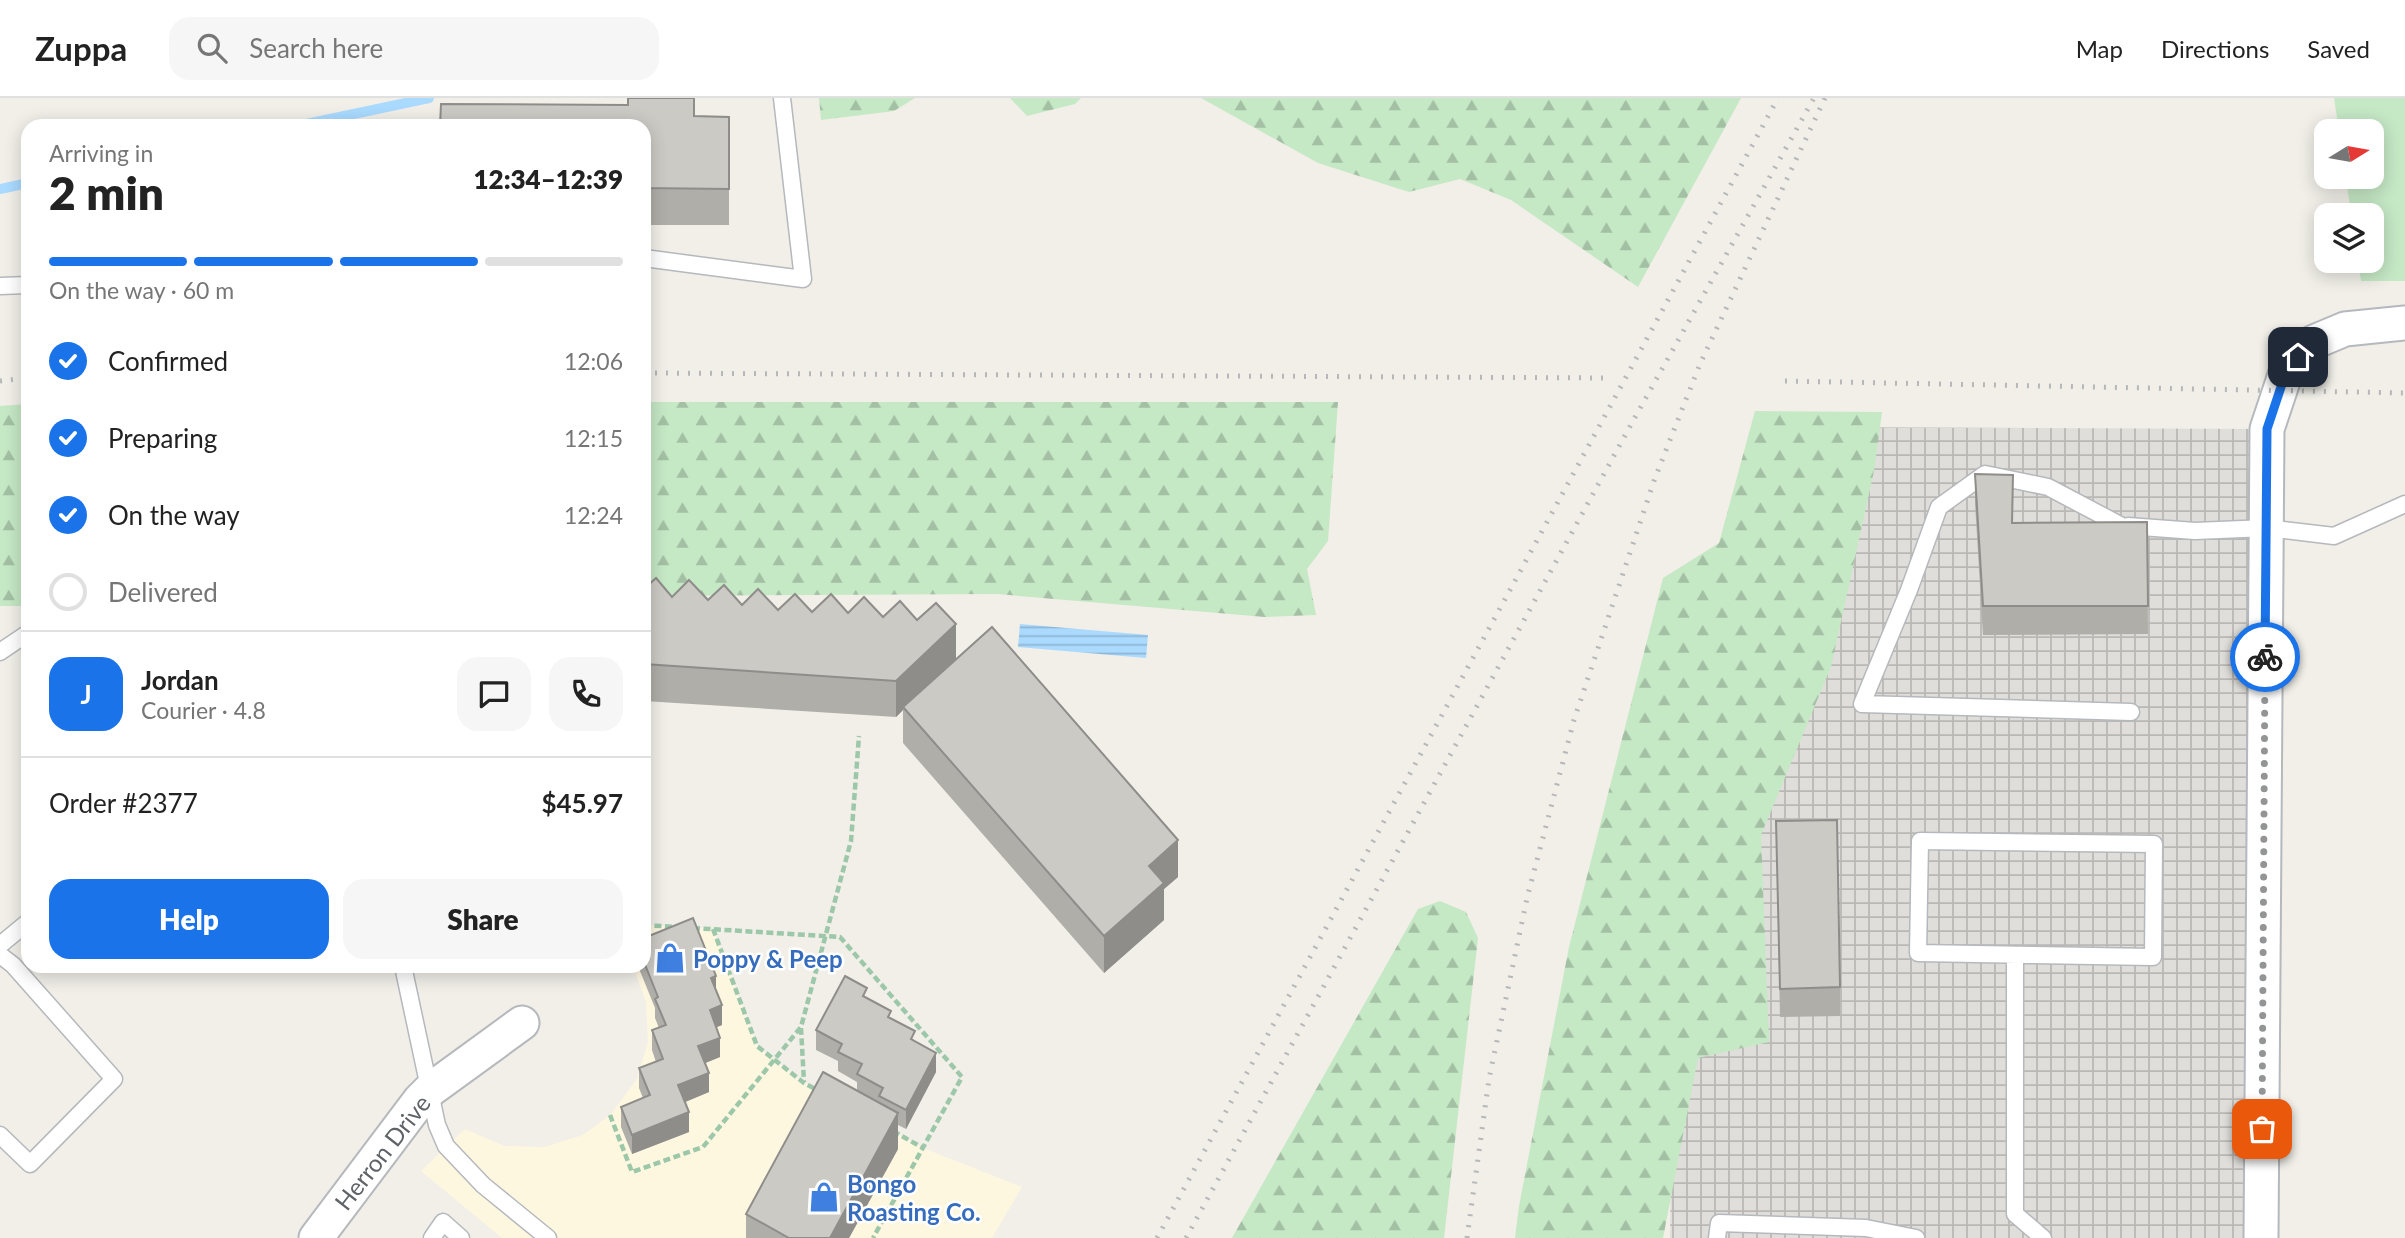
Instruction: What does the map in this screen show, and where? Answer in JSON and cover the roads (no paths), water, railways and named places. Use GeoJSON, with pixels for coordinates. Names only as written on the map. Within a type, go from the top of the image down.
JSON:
{"type":"FeatureCollection","features":[{"type":"Feature","properties":{"kind":"street"},"geometry":{"type":"LineString","coordinates":[[2261,1238],[2267,429],[2285,375],[2314,342],[2345,329],[2405,323]]}},
{"type":"Feature","properties":{"kind":"street","name":"Herron Drive"},"geometry":{"type":"LineString","coordinates":[[316,1238],[420,1100],[522,1023]]}},
{"type":"Feature","properties":{"kind":"lane"},"geometry":{"type":"LineString","coordinates":[[651,259],[803,279],[782,98]]}},
{"type":"Feature","properties":{"kind":"lane"},"geometry":{"type":"LineString","coordinates":[[0,286],[21,285]]}},
{"type":"Feature","properties":{"kind":"lane"},"geometry":{"type":"LineString","coordinates":[[2120,525],[2049,487],[1984,474],[1939,507],[1909,590],[1862,704],[2131,712]]}},
{"type":"Feature","properties":{"kind":"lane"},"geometry":{"type":"LineString","coordinates":[[2093,526],[2120,525],[2195,531],[2266,528],[2334,536],[2405,504]]}},
{"type":"Feature","properties":{"kind":"lane"},"geometry":{"type":"LineString","coordinates":[[0,652],[21,638]]}},
{"type":"Feature","properties":{"kind":"lane"},"geometry":{"type":"LineString","coordinates":[[1920,841],[2154,844],[2153,957],[2015,955],[1918,954],[1920,841]]}},
{"type":"Feature","properties":{"kind":"lane"},"geometry":{"type":"LineString","coordinates":[[0,945],[21,928]]}},
{"type":"Feature","properties":{"kind":"lane"},"geometry":{"type":"LineString","coordinates":[[0,955],[13,965],[114,1079],[30,1164],[0,1135]]}},
{"type":"Feature","properties":{"kind":"lane"},"geometry":{"type":"LineString","coordinates":[[2015,955],[2015,1213],[2043,1238]]}},
{"type":"Feature","properties":{"kind":"lane"},"geometry":{"type":"LineString","coordinates":[[405,973],[438,1125],[446,1146],[483,1185],[548,1238]]}},
{"type":"Feature","properties":{"kind":"lane"},"geometry":{"type":"LineString","coordinates":[[432,1238],[443,1222],[461,1238]]}},
{"type":"Feature","properties":{"kind":"lane"},"geometry":{"type":"LineString","coordinates":[[1717,1238],[1719,1223],[1866,1227],[1916,1238]]}},
{"type":"Feature","properties":{"kind":"water"},"geometry":{"type":"Polygon","coordinates":[[[1020,624],[1148,635],[1146,658],[1018,647],[1020,624]]]}},
{"type":"Feature","properties":{"kind":"waterway"},"geometry":{"type":"LineString","coordinates":[[330,119],[429,98]]}},
{"type":"Feature","properties":{"kind":"waterway"},"geometry":{"type":"LineString","coordinates":[[0,189],[21,184]]}},
{"type":"Feature","properties":{"kind":"railway"},"geometry":{"type":"LineString","coordinates":[[1157,1238],[1778,98]]}},
{"type":"Feature","properties":{"kind":"railway"},"geometry":{"type":"LineString","coordinates":[[1186,1238],[1634,419],[1814,98]]}},
{"type":"Feature","properties":{"kind":"railway"},"geometry":{"type":"LineString","coordinates":[[1467,1238],[1489,1079],[1527,898],[1574,720],[1655,478],[1700,364],[1825,98]]}},
{"type":"Feature","properties":{"kind":"railway"},"geometry":{"type":"LineString","coordinates":[[651,373],[1610,378]]}},
{"type":"Feature","properties":{"kind":"railway"},"geometry":{"type":"LineString","coordinates":[[0,381],[21,379]]}},
{"type":"Feature","properties":{"kind":"railway"},"geometry":{"type":"LineString","coordinates":[[1785,381],[2405,393]]}},
{"type":"Feature","properties":{"kind":"place","name":"Poppy & Peep"},"geometry":{"type":"Point","coordinates":[670,958]}},
{"type":"Feature","properties":{"kind":"place","name":"Bongo Roasting Co."},"geometry":{"type":"Point","coordinates":[824,1197]}}]}
